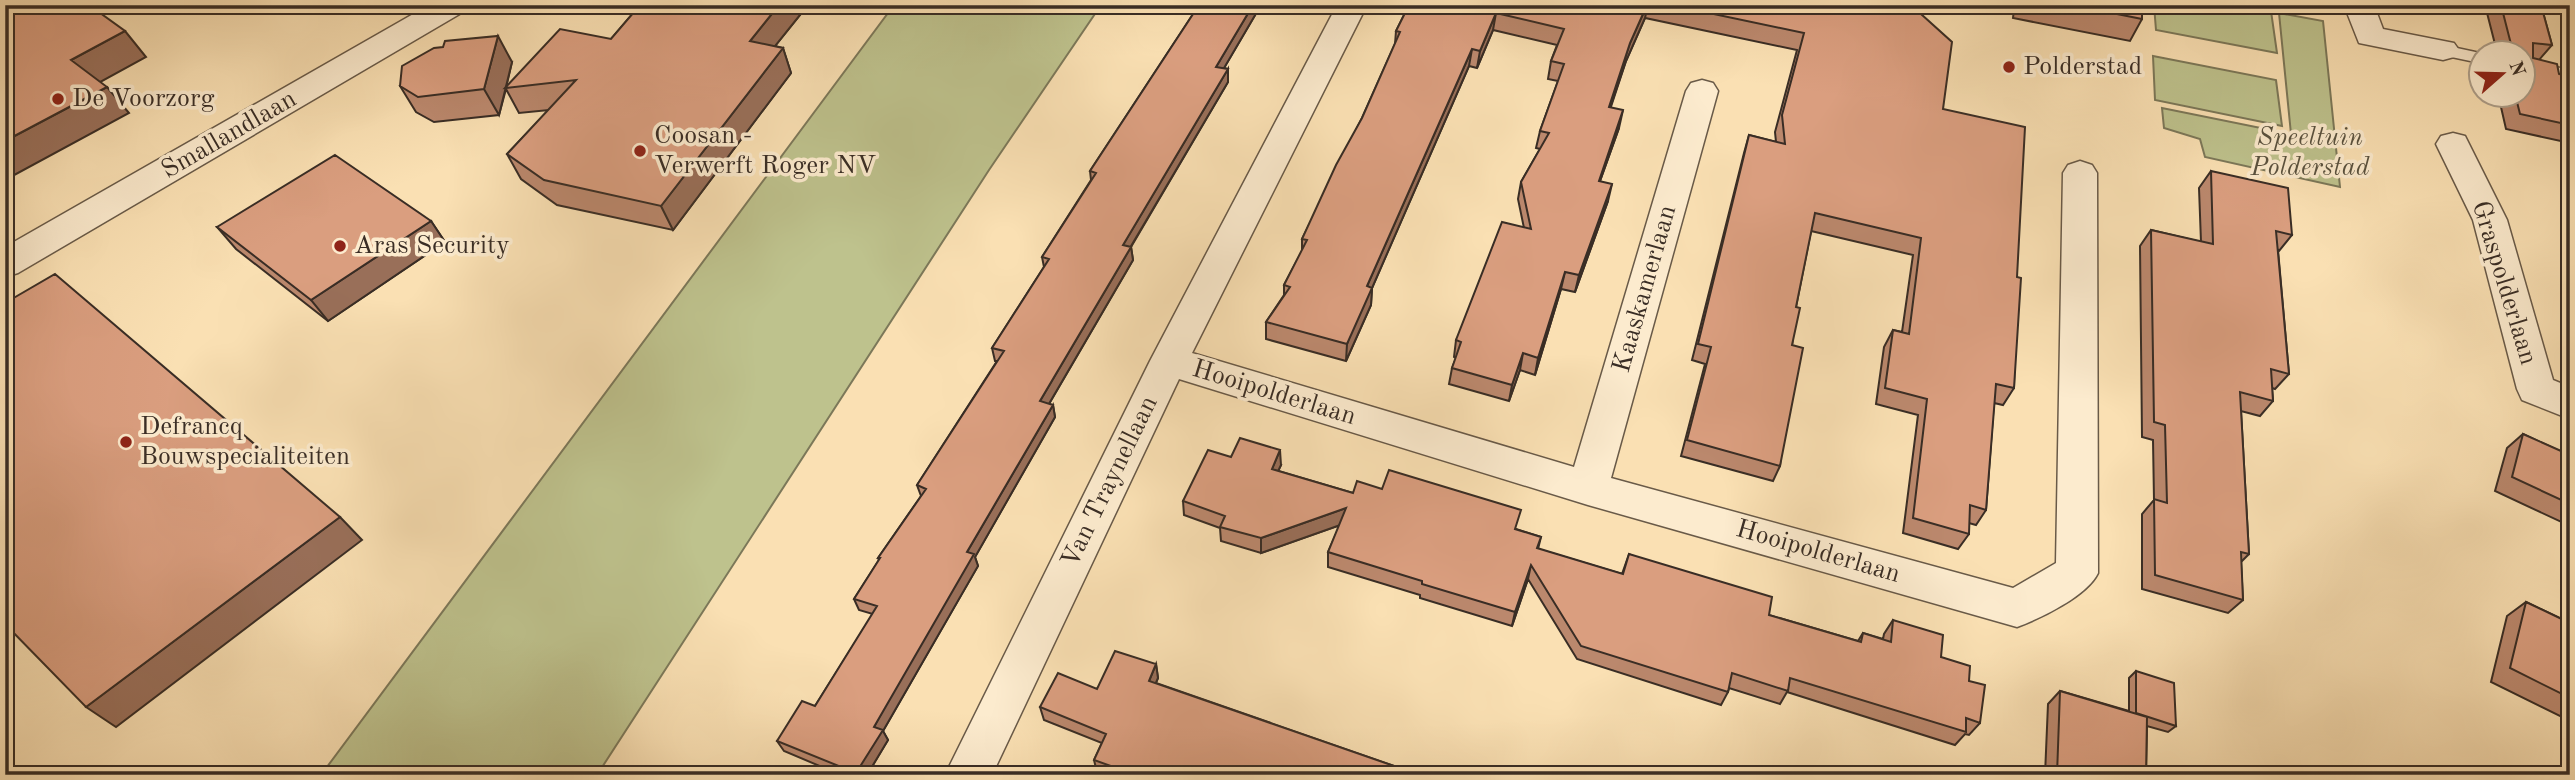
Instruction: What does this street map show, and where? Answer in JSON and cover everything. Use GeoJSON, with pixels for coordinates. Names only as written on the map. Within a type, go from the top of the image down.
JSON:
{"type":"FeatureCollection","features":[{"type":"Feature","properties":{"kind":"street","name":"Smallandlaan"},"geometry":{"type":"LineString","coordinates":[[5,264],[452,5]]}},
{"type":"Feature","properties":{"kind":"street","name":"Van Traynellaan"},"geometry":{"type":"LineString","coordinates":[[968,775],[1169,361],[1352,5]]}},
{"type":"Feature","properties":{"kind":"street"},"geometry":{"type":"LineString","coordinates":[[2359,5],[2370,36],[2442,50]]}},
{"type":"Feature","properties":{"kind":"street","name":"Kaaskamerlaan"},"geometry":{"type":"LineString","coordinates":[[1588,488],[1702,91]]}},
{"type":"Feature","properties":{"kind":"street","name":"Graspolderlaan"},"geometry":{"type":"LineString","coordinates":[[2453,144],[2490,220],[2536,389],[2570,404]]}},
{"type":"Feature","properties":{"kind":"street","name":"Hooipolderlaan"},"geometry":{"type":"LineString","coordinates":[[1169,361],[1588,488],[2017,608],[2077,573],[2080,173]]}},
{"type":"Feature","properties":{"kind":"lane"},"geometry":{"type":"LineString","coordinates":[[2442,50],[2466,55]]}},
{"type":"Feature","properties":{"kind":"lane"},"geometry":{"type":"LineString","coordinates":[[2536,69],[2570,76]]}},
{"type":"Feature","properties":{"kind":"green space"},"geometry":{"type":"Polygon","coordinates":[[[894,5],[1101,5],[989,170],[597,775],[321,775],[894,5]]]}},
{"type":"Feature","properties":{"kind":"green space"},"geometry":{"type":"Polygon","coordinates":[[[2154,5],[2239,5],[2271,11],[2277,53],[2156,30],[2154,5]]]}},
{"type":"Feature","properties":{"kind":"green space","name":"Speeltuin Polderstad"},"geometry":{"type":"Polygon","coordinates":[[[2279,13],[2323,21],[2340,187],[2205,157],[2200,139],[2164,128],[2162,108],[2291,134],[2279,13]]]}},
{"type":"Feature","properties":{"kind":"green space"},"geometry":{"type":"Polygon","coordinates":[[[2153,56],[2276,80],[2282,126],[2155,100],[2153,56]]]}},
{"type":"Feature","properties":{"kind":"building","name":"De Voorzorg"},"geometry":{"type":"Polygon","coordinates":[[[5,5],[89,5],[125,31],[71,60],[107,87],[5,141],[5,5]]]}},
{"type":"Feature","properties":{"kind":"building","name":"Coosan - Verwerft Roger NV"},"geometry":{"type":"Polygon","coordinates":[[[640,5],[779,5],[750,41],[783,48],[661,206],[544,180],[507,154],[576,80],[505,88],[560,29],[611,39],[640,5]]]}},
{"type":"Feature","properties":{"kind":"building"},"geometry":{"type":"Polygon","coordinates":[[[1199,5],[1253,5],[1216,67],[1228,69],[1123,245],[1131,247],[1040,401],[1053,405],[967,552],[974,554],[874,727],[883,730],[856,773],[777,741],[802,701],[815,706],[877,606],[854,599],[878,558],[926,489],[917,485],[1004,351],[992,348],[1049,259],[1042,257],[1096,173],[1090,171],[1199,5]]]}},
{"type":"Feature","properties":{"kind":"building"},"geometry":{"type":"Polygon","coordinates":[[[1409,5],[1647,5],[1630,43],[1609,107],[1623,110],[1599,181],[1612,184],[1579,275],[1565,272],[1538,358],[1523,353],[1512,385],[1452,368],[1461,342],[1456,340],[1502,222],[1531,229],[1521,182],[1549,133],[1540,131],[1564,64],[1551,61],[1564,29],[1496,13],[1480,51],[1472,49],[1367,286],[1372,288],[1347,344],[1266,322],[1290,287],[1284,285],[1307,240],[1302,239],[1336,165],[1362,118],[1409,5]]]}},
{"type":"Feature","properties":{"kind":"building"},"geometry":{"type":"Polygon","coordinates":[[[1671,5],[1911,5],[1952,42],[1943,109],[2025,127],[2017,277],[2021,278],[2014,388],[1996,384],[1986,510],[1970,505],[1969,534],[1913,518],[1927,399],[1885,388],[1893,330],[1909,334],[1921,238],[1815,213],[1796,307],[1800,308],[1792,345],[1803,348],[1780,466],[1687,440],[1711,347],[1698,344],[1749,135],[1785,144],[1782,115],[1804,33],[1671,5]]]}},
{"type":"Feature","properties":{"kind":"building"},"geometry":{"type":"Polygon","coordinates":[[[2072,5],[2142,5],[2142,19],[2072,5]]]}},
{"type":"Feature","properties":{"kind":"building"},"geometry":{"type":"Polygon","coordinates":[[[2501,5],[2541,5],[2552,45],[2536,43],[2536,38],[2509,38],[2501,5]]]}},
{"type":"Feature","properties":{"kind":"building"},"geometry":{"type":"Polygon","coordinates":[[[498,36],[484,89],[418,97],[400,86],[402,66],[434,48],[443,47],[445,41],[498,36]]]}},
{"type":"Feature","properties":{"kind":"building"},"geometry":{"type":"Polygon","coordinates":[[[2536,59],[2557,64],[2559,74],[2570,77],[2570,125],[2520,114],[2518,108],[2536,108],[2536,59]]]}},
{"type":"Feature","properties":{"kind":"building","name":"Aras Security"},"geometry":{"type":"Polygon","coordinates":[[[335,155],[431,221],[311,300],[217,227],[335,155]]]}},
{"type":"Feature","properties":{"kind":"building"},"geometry":{"type":"Polygon","coordinates":[[[2211,171],[2288,188],[2292,235],[2276,231],[2289,374],[2271,369],[2273,401],[2240,392],[2249,554],[2241,552],[2243,600],[2155,575],[2154,499],[2167,503],[2165,425],[2154,422],[2151,230],[2213,244],[2211,171]]]}},
{"type":"Feature","properties":{"kind":"building","name":"Defrancq Bouwspecialiteiten"},"geometry":{"type":"Polygon","coordinates":[[[55,274],[340,517],[86,707],[5,624],[5,303],[55,274]]]}},
{"type":"Feature","properties":{"kind":"building"},"geometry":{"type":"Polygon","coordinates":[[[2523,434],[2570,455],[2570,504],[2512,477],[2523,434]]]}},
{"type":"Feature","properties":{"kind":"building"},"geometry":{"type":"Polygon","coordinates":[[[1240,438],[1280,450],[1272,469],[1353,493],[1357,481],[1382,489],[1389,470],[1521,510],[1515,529],[1541,537],[1537,548],[1623,574],[1629,554],[1772,597],[1769,615],[1861,642],[1863,633],[1891,642],[1893,620],[1943,635],[1941,657],[1970,666],[1969,681],[1985,685],[1980,723],[1966,718],[1966,732],[1790,678],[1788,691],[1732,673],[1728,692],[1581,646],[1531,565],[1515,612],[1328,552],[1346,508],[1261,538],[1220,527],[1225,516],[1183,501],[1208,450],[1231,457],[1240,438]]]}},
{"type":"Feature","properties":{"kind":"building"},"geometry":{"type":"Polygon","coordinates":[[[2526,602],[2570,623],[2570,698],[2510,668],[2526,602]]]}},
{"type":"Feature","properties":{"kind":"building"},"geometry":{"type":"Polygon","coordinates":[[[1115,651],[1156,664],[1149,681],[1420,775],[1136,775],[1094,760],[1106,734],[1040,707],[1058,673],[1097,689],[1115,651]]]}},
{"type":"Feature","properties":{"kind":"building"},"geometry":{"type":"Polygon","coordinates":[[[2136,671],[2174,683],[2176,726],[2136,713],[2136,671]]]}},
{"type":"Feature","properties":{"kind":"building"},"geometry":{"type":"Polygon","coordinates":[[[2060,691],[2147,717],[2146,775],[2057,775],[2060,691]]]}},
{"type":"Feature","properties":{"kind":"place","name":"Polderstad"},"geometry":{"type":"Point","coordinates":[2009,67]}},
{"type":"Feature","properties":{"kind":"place","name":"De Voorzorg"},"geometry":{"type":"Point","coordinates":[58,99]}},
{"type":"Feature","properties":{"kind":"place","name":"Coosan - Verwerft Roger NV"},"geometry":{"type":"Point","coordinates":[640,151]}},
{"type":"Feature","properties":{"kind":"place","name":"Aras Security"},"geometry":{"type":"Point","coordinates":[340,246]}},
{"type":"Feature","properties":{"kind":"place","name":"Defrancq Bouwspecialiteiten"},"geometry":{"type":"Point","coordinates":[126,442]}}]}
